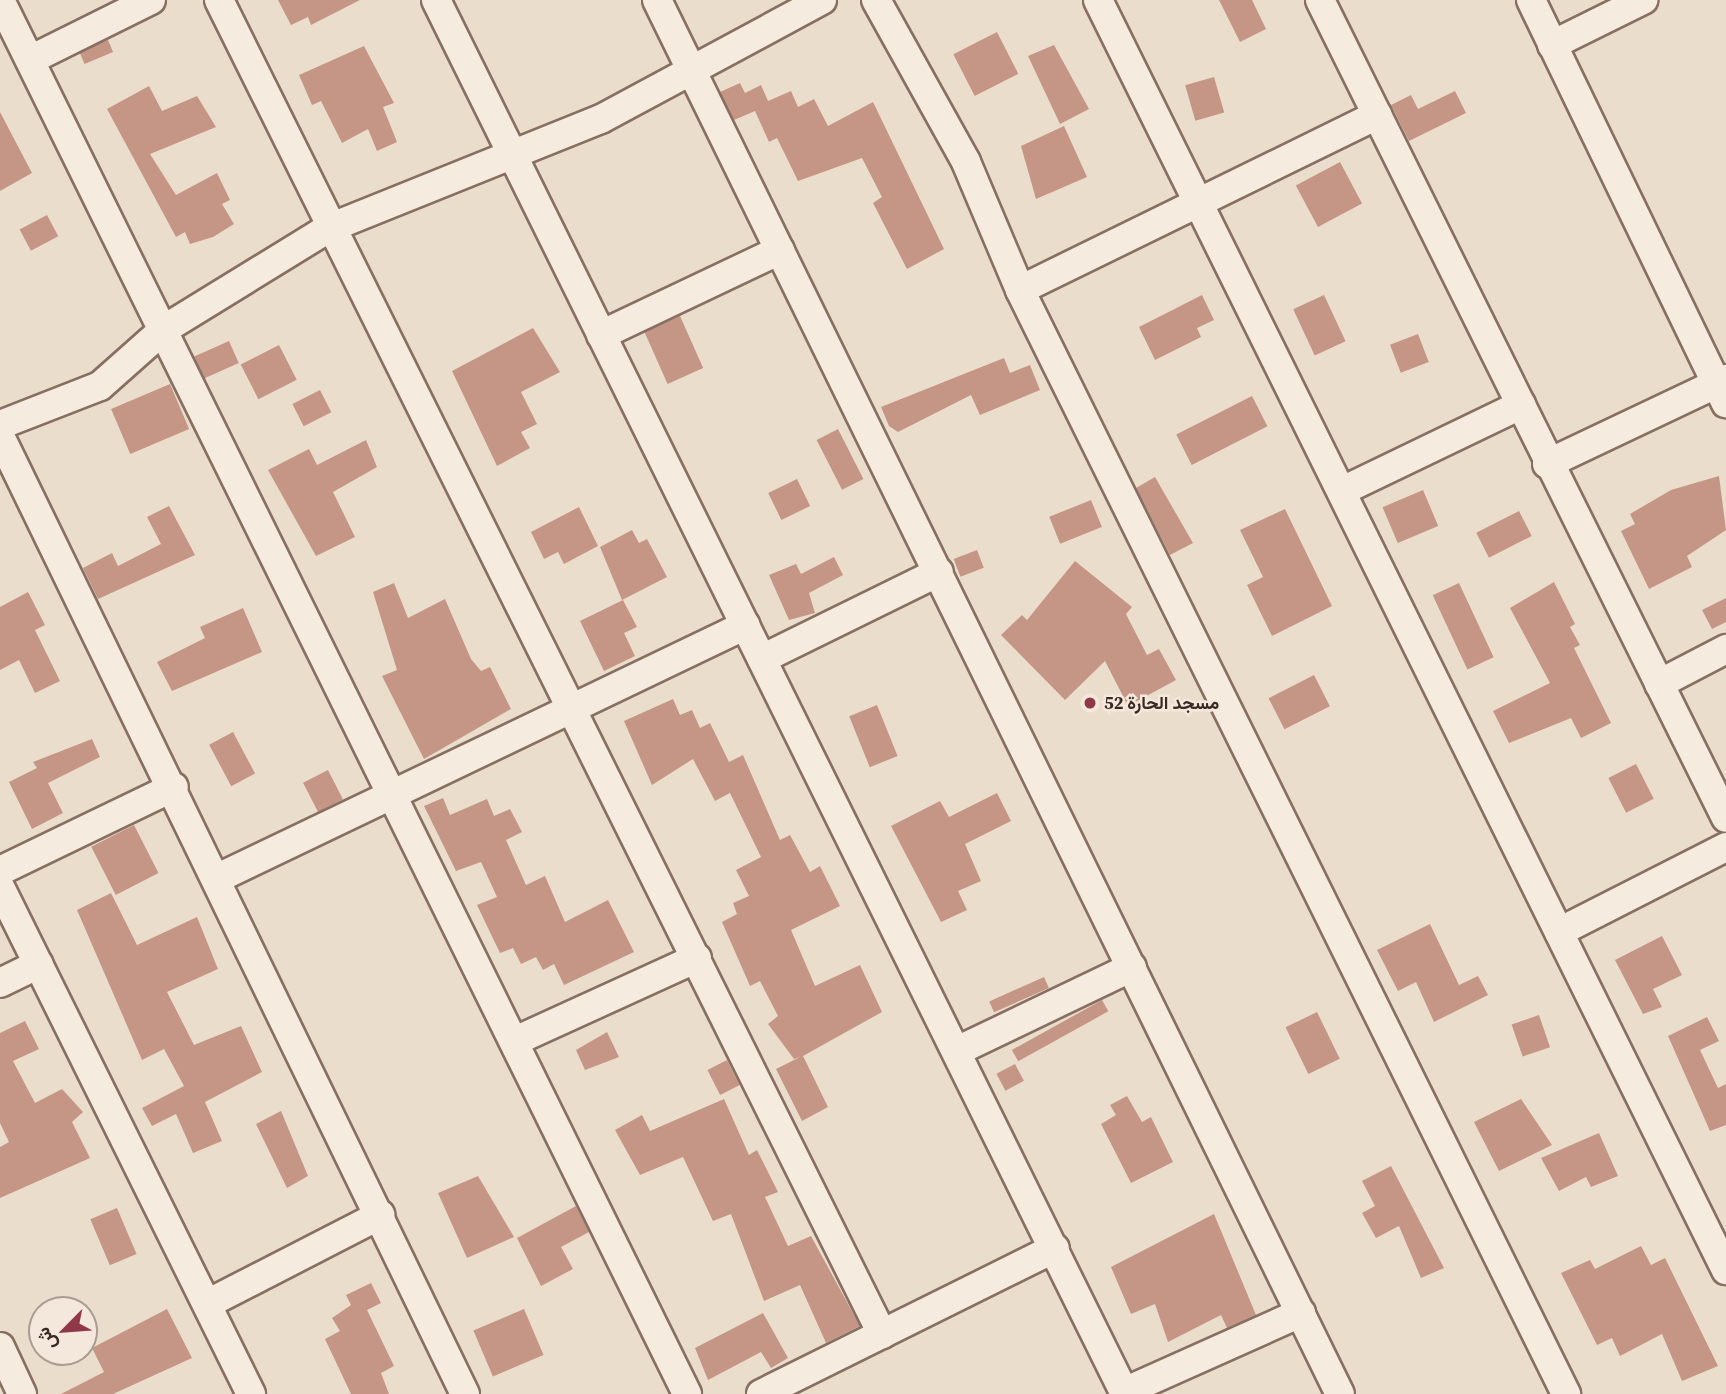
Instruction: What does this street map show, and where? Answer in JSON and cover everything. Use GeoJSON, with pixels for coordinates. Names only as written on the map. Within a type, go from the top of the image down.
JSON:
{"type":"FeatureCollection","features":[{"type":"Feature","properties":{"kind":"street"},"geometry":{"type":"LineString","coordinates":[[0,0],[687,1394]]}},
{"type":"Feature","properties":{"kind":"street"},"geometry":{"type":"LineString","coordinates":[[30,60],[151,0]]}},
{"type":"Feature","properties":{"kind":"street"},"geometry":{"type":"LineString","coordinates":[[219,0],[327,229],[697,958],[882,1334]]}},
{"type":"Feature","properties":{"kind":"street"},"geometry":{"type":"LineString","coordinates":[[436,0],[1125,1393],[1301,1313]]}},
{"type":"Feature","properties":{"kind":"street"},"geometry":{"type":"LineString","coordinates":[[657,0],[1340,1394]]}},
{"type":"Feature","properties":{"kind":"street"},"geometry":{"type":"LineString","coordinates":[[0,425],[100,386],[163,330],[327,229],[601,119],[689,67],[822,0]]}},
{"type":"Feature","properties":{"kind":"street"},"geometry":{"type":"LineString","coordinates":[[876,0],[966,162],[1020,290],[1566,1394]]}},
{"type":"Feature","properties":{"kind":"street"},"geometry":{"type":"LineString","coordinates":[[1098,0],[1726,1270]]}},
{"type":"Feature","properties":{"kind":"street"},"geometry":{"type":"LineString","coordinates":[[1320,0],[1521,405],[1547,464],[1726,818]]}},
{"type":"Feature","properties":{"kind":"street"},"geometry":{"type":"LineString","coordinates":[[1531,0],[1723,389],[1547,464]]}},
{"type":"Feature","properties":{"kind":"street"},"geometry":{"type":"LineString","coordinates":[[1552,45],[1643,0]]}},
{"type":"Feature","properties":{"kind":"street"},"geometry":{"type":"LineString","coordinates":[[1020,290],[1199,208],[1378,115]]}},
{"type":"Feature","properties":{"kind":"street"},"geometry":{"type":"LineString","coordinates":[[601,335],[780,250]]}},
{"type":"Feature","properties":{"kind":"street"},"geometry":{"type":"LineString","coordinates":[[1342,491],[1521,405]]}},
{"type":"Feature","properties":{"kind":"street"},"geometry":{"type":"LineString","coordinates":[[0,436],[174,787],[465,1394]]}},
{"type":"Feature","properties":{"kind":"street"},"geometry":{"type":"LineString","coordinates":[[762,659],[939,572]]}},
{"type":"Feature","properties":{"kind":"street"},"geometry":{"type":"LineString","coordinates":[[218,878],[746,625]]}},
{"type":"Feature","properties":{"kind":"street"},"geometry":{"type":"LineString","coordinates":[[1659,684],[1726,649]]}},
{"type":"Feature","properties":{"kind":"street"},"geometry":{"type":"LineString","coordinates":[[0,871],[174,787]]}},
{"type":"Feature","properties":{"kind":"street"},"geometry":{"type":"LineString","coordinates":[[1559,932],[1726,847]]}},
{"type":"Feature","properties":{"kind":"street"},"geometry":{"type":"LineString","coordinates":[[0,887],[251,1394]]}},
{"type":"Feature","properties":{"kind":"street"},"geometry":{"type":"LineString","coordinates":[[515,1041],[697,958]]}},
{"type":"Feature","properties":{"kind":"street"},"geometry":{"type":"LineString","coordinates":[[0,983],[38,964]]}},
{"type":"Feature","properties":{"kind":"street"},"geometry":{"type":"LineString","coordinates":[[957,1051],[1132,967]]}},
{"type":"Feature","properties":{"kind":"street"},"geometry":{"type":"LineString","coordinates":[[207,1304],[380,1215]]}},
{"type":"Feature","properties":{"kind":"street"},"geometry":{"type":"LineString","coordinates":[[761,1394],[1055,1248]]}},
{"type":"Feature","properties":{"kind":"street"},"geometry":{"type":"LineString","coordinates":[[0,1347],[22,1394]]}},
{"type":"Feature","properties":{"kind":"building"},"geometry":{"type":"Polygon","coordinates":[[[278,0],[360,0],[311,25],[308,17],[291,25],[278,0]]]}},
{"type":"Feature","properties":{"kind":"building"},"geometry":{"type":"Polygon","coordinates":[[[1219,0],[1252,0],[1266,29],[1240,42],[1219,0]]]}},
{"type":"Feature","properties":{"kind":"building"},"geometry":{"type":"Polygon","coordinates":[[[997,32],[1018,74],[975,96],[953,54],[997,32]]]}},
{"type":"Feature","properties":{"kind":"building"},"geometry":{"type":"Polygon","coordinates":[[[108,40],[113,52],[85,64],[79,52],[108,40]]]}},
{"type":"Feature","properties":{"kind":"building"},"geometry":{"type":"Polygon","coordinates":[[[1054,45],[1089,109],[1060,124],[1028,56],[1054,45]]]}},
{"type":"Feature","properties":{"kind":"building"},"geometry":{"type":"Polygon","coordinates":[[[364,46],[394,103],[383,107],[397,142],[377,151],[368,129],[342,143],[321,101],[312,105],[299,75],[364,46]]]}},
{"type":"Feature","properties":{"kind":"building"},"geometry":{"type":"Polygon","coordinates":[[[1214,77],[1224,113],[1195,121],[1185,85],[1214,77]]]}},
{"type":"Feature","properties":{"kind":"building"},"geometry":{"type":"Polygon","coordinates":[[[740,83],[745,93],[761,85],[768,101],[791,91],[798,107],[814,99],[828,126],[873,102],[944,249],[907,269],[873,203],[882,197],[862,158],[798,181],[777,138],[769,142],[755,111],[734,120],[720,92],[740,83]]]}},
{"type":"Feature","properties":{"kind":"building"},"geometry":{"type":"Polygon","coordinates":[[[149,86],[162,111],[197,96],[216,127],[150,154],[176,195],[217,173],[230,200],[222,204],[234,224],[213,237],[190,244],[185,232],[176,237],[107,109],[149,86]]]}},
{"type":"Feature","properties":{"kind":"building"},"geometry":{"type":"Polygon","coordinates":[[[1455,91],[1466,113],[1409,141],[1391,105],[1411,95],[1418,109],[1455,91]]]}},
{"type":"Feature","properties":{"kind":"building"},"geometry":{"type":"Polygon","coordinates":[[[0,112],[32,173],[0,191],[0,112]]]}},
{"type":"Feature","properties":{"kind":"building"},"geometry":{"type":"Polygon","coordinates":[[[1064,126],[1087,177],[1036,199],[1021,146],[1064,126]]]}},
{"type":"Feature","properties":{"kind":"building"},"geometry":{"type":"Polygon","coordinates":[[[1340,162],[1362,203],[1318,227],[1296,185],[1340,162]]]}},
{"type":"Feature","properties":{"kind":"building"},"geometry":{"type":"Polygon","coordinates":[[[47,215],[58,236],[31,251],[20,230],[47,215]]]}},
{"type":"Feature","properties":{"kind":"building"},"geometry":{"type":"Polygon","coordinates":[[[1202,295],[1214,320],[1197,328],[1201,337],[1155,360],[1139,327],[1202,295]]]}},
{"type":"Feature","properties":{"kind":"building"},"geometry":{"type":"Polygon","coordinates":[[[1324,295],[1346,341],[1315,356],[1293,309],[1324,295]]]}},
{"type":"Feature","properties":{"kind":"building"},"geometry":{"type":"Polygon","coordinates":[[[680,316],[703,368],[668,384],[644,332],[680,316]]]}},
{"type":"Feature","properties":{"kind":"building"},"geometry":{"type":"Polygon","coordinates":[[[533,328],[560,372],[521,392],[537,424],[521,432],[530,448],[497,466],[452,371],[533,328]]]}},
{"type":"Feature","properties":{"kind":"building"},"geometry":{"type":"Polygon","coordinates":[[[1418,334],[1429,362],[1401,373],[1390,345],[1418,334]]]}},
{"type":"Feature","properties":{"kind":"building"},"geometry":{"type":"Polygon","coordinates":[[[229,341],[239,363],[204,378],[194,356],[229,341]]]}},
{"type":"Feature","properties":{"kind":"building"},"geometry":{"type":"Polygon","coordinates":[[[279,345],[297,380],[258,399],[241,365],[279,345]]]}},
{"type":"Feature","properties":{"kind":"building"},"geometry":{"type":"Polygon","coordinates":[[[1004,358],[1010,373],[1030,365],[1040,390],[980,415],[971,395],[898,432],[889,426],[881,407],[1004,358]]]}},
{"type":"Feature","properties":{"kind":"building"},"geometry":{"type":"Polygon","coordinates":[[[170,384],[189,429],[130,454],[111,409],[170,384]]]}},
{"type":"Feature","properties":{"kind":"building"},"geometry":{"type":"Polygon","coordinates":[[[320,390],[331,412],[304,426],[292,404],[320,390]]]}},
{"type":"Feature","properties":{"kind":"building"},"geometry":{"type":"Polygon","coordinates":[[[1252,396],[1267,426],[1192,465],[1176,435],[1252,396]]]}},
{"type":"Feature","properties":{"kind":"building"},"geometry":{"type":"Polygon","coordinates":[[[838,429],[863,479],[842,490],[817,440],[838,429]]]}},
{"type":"Feature","properties":{"kind":"building"},"geometry":{"type":"Polygon","coordinates":[[[366,440],[377,467],[333,492],[355,537],[316,556],[268,470],[309,449],[317,465],[366,440]]]}},
{"type":"Feature","properties":{"kind":"building"},"geometry":{"type":"Polygon","coordinates":[[[1719,476],[1726,530],[1687,556],[1692,567],[1649,589],[1621,531],[1635,524],[1630,514],[1671,490],[1719,476]]]}},
{"type":"Feature","properties":{"kind":"building"},"geometry":{"type":"Polygon","coordinates":[[[1155,477],[1193,543],[1170,555],[1136,488],[1155,477]]]}},
{"type":"Feature","properties":{"kind":"building"},"geometry":{"type":"Polygon","coordinates":[[[797,479],[810,506],[781,520],[768,493],[797,479]]]}},
{"type":"Feature","properties":{"kind":"building"},"geometry":{"type":"Polygon","coordinates":[[[1423,490],[1438,526],[1398,543],[1382,507],[1423,490]]]}},
{"type":"Feature","properties":{"kind":"building"},"geometry":{"type":"Polygon","coordinates":[[[1091,500],[1102,527],[1060,544],[1049,517],[1091,500]]]}},
{"type":"Feature","properties":{"kind":"building"},"geometry":{"type":"Polygon","coordinates":[[[169,506],[195,555],[98,599],[83,568],[112,553],[118,566],[161,544],[147,517],[169,506]]]}},
{"type":"Feature","properties":{"kind":"building"},"geometry":{"type":"Polygon","coordinates":[[[579,507],[598,546],[564,564],[558,552],[544,559],[531,532],[579,507]]]}},
{"type":"Feature","properties":{"kind":"building"},"geometry":{"type":"Polygon","coordinates":[[[1285,509],[1332,606],[1272,636],[1247,585],[1263,577],[1240,530],[1285,509]]]}},
{"type":"Feature","properties":{"kind":"building"},"geometry":{"type":"Polygon","coordinates":[[[1519,511],[1532,536],[1489,558],[1476,533],[1519,511]]]}},
{"type":"Feature","properties":{"kind":"building"},"geometry":{"type":"Polygon","coordinates":[[[632,530],[639,543],[647,539],[667,577],[622,600],[600,547],[632,530]]]}},
{"type":"Feature","properties":{"kind":"building"},"geometry":{"type":"Polygon","coordinates":[[[977,550],[984,568],[960,577],[954,559],[977,550]]]}},
{"type":"Feature","properties":{"kind":"building"},"geometry":{"type":"Polygon","coordinates":[[[834,557],[843,575],[809,593],[815,613],[789,620],[769,575],[796,564],[801,574],[834,557]]]}},
{"type":"Feature","properties":{"kind":"building"},"geometry":{"type":"Polygon","coordinates":[[[1075,561],[1132,607],[1126,614],[1147,655],[1159,649],[1176,680],[1128,706],[1105,661],[1065,700],[1001,635],[1022,615],[1027,620],[1075,561]]]}},
{"type":"Feature","properties":{"kind":"building"},"geometry":{"type":"Polygon","coordinates":[[[1554,582],[1575,624],[1570,627],[1580,645],[1574,648],[1611,723],[1581,738],[1571,718],[1509,743],[1493,711],[1550,683],[1510,608],[1554,582]]]}},
{"type":"Feature","properties":{"kind":"building"},"geometry":{"type":"Polygon","coordinates":[[[394,583],[408,618],[445,599],[471,659],[481,671],[490,667],[511,709],[424,759],[382,676],[397,670],[373,592],[394,583]]]}},
{"type":"Feature","properties":{"kind":"building"},"geometry":{"type":"Polygon","coordinates":[[[1459,583],[1494,657],[1467,670],[1433,595],[1459,583]]]}},
{"type":"Feature","properties":{"kind":"building"},"geometry":{"type":"Polygon","coordinates":[[[28,592],[45,625],[35,630],[60,681],[35,693],[19,660],[0,670],[0,607],[28,592]]]}},
{"type":"Feature","properties":{"kind":"building"},"geometry":{"type":"Polygon","coordinates":[[[1726,598],[1726,622],[1712,629],[1702,610],[1726,598]]]}},
{"type":"Feature","properties":{"kind":"building"},"geometry":{"type":"Polygon","coordinates":[[[623,600],[637,627],[624,633],[635,656],[604,671],[580,621],[623,600]]]}},
{"type":"Feature","properties":{"kind":"building"},"geometry":{"type":"Polygon","coordinates":[[[243,608],[262,652],[172,691],[157,662],[205,638],[200,627],[243,608]]]}},
{"type":"Feature","properties":{"kind":"building"},"geometry":{"type":"Polygon","coordinates":[[[1314,675],[1330,706],[1284,729],[1269,698],[1314,675]]]}},
{"type":"Feature","properties":{"kind":"building"},"geometry":{"type":"Polygon","coordinates":[[[673,699],[680,715],[692,710],[700,728],[710,723],[729,762],[743,755],[780,840],[790,835],[810,872],[820,866],[840,906],[791,930],[815,986],[860,965],[882,1012],[803,1056],[828,1107],[802,1121],[776,1069],[800,1057],[794,1059],[768,1024],[778,1016],[760,981],[750,986],[722,922],[737,914],[733,903],[749,896],[736,870],[761,857],[730,793],[715,801],[693,759],[652,785],[624,721],[673,699]]]}},
{"type":"Feature","properties":{"kind":"building"},"geometry":{"type":"Polygon","coordinates":[[[877,705],[898,756],[870,767],[849,716],[877,705]]]}},
{"type":"Feature","properties":{"kind":"building"},"geometry":{"type":"Polygon","coordinates":[[[233,732],[255,773],[231,786],[209,745],[233,732]]]}},
{"type":"Feature","properties":{"kind":"building"},"geometry":{"type":"Polygon","coordinates":[[[92,739],[100,757],[48,783],[63,813],[32,829],[9,782],[37,768],[33,762],[92,739]]]}},
{"type":"Feature","properties":{"kind":"building"},"geometry":{"type":"Polygon","coordinates":[[[1636,764],[1654,799],[1626,813],[1608,778],[1636,764]]]}},
{"type":"Feature","properties":{"kind":"building"},"geometry":{"type":"Polygon","coordinates":[[[328,770],[343,799],[318,812],[303,783],[328,770]]]}},
{"type":"Feature","properties":{"kind":"building"},"geometry":{"type":"Polygon","coordinates":[[[997,793],[1011,821],[965,844],[981,881],[958,891],[967,910],[941,922],[891,826],[940,801],[949,817],[997,793]]]}},
{"type":"Feature","properties":{"kind":"building"},"geometry":{"type":"Polygon","coordinates":[[[443,798],[450,815],[487,799],[494,816],[510,809],[522,832],[506,840],[526,885],[545,876],[565,922],[608,900],[634,952],[564,985],[554,964],[543,970],[536,957],[521,964],[513,948],[500,953],[477,905],[497,897],[481,862],[456,871],[424,806],[443,798]]]}},
{"type":"Feature","properties":{"kind":"building"},"geometry":{"type":"Polygon","coordinates":[[[134,825],[159,873],[116,895],[91,847],[134,825]]]}},
{"type":"Feature","properties":{"kind":"building"},"geometry":{"type":"Polygon","coordinates":[[[111,893],[137,945],[197,917],[218,969],[167,992],[194,1045],[241,1026],[262,1072],[205,1102],[222,1141],[193,1153],[176,1114],[152,1126],[142,1108],[184,1086],[164,1049],[142,1060],[77,910],[111,893]]]}},
{"type":"Feature","properties":{"kind":"building"},"geometry":{"type":"Polygon","coordinates":[[[1430,924],[1459,985],[1478,976],[1488,995],[1434,1022],[1416,982],[1398,991],[1377,950],[1430,924]]]}},
{"type":"Feature","properties":{"kind":"building"},"geometry":{"type":"Polygon","coordinates":[[[1662,936],[1682,975],[1653,989],[1662,1007],[1643,1014],[1615,960],[1662,936]]]}},
{"type":"Feature","properties":{"kind":"building"},"geometry":{"type":"Polygon","coordinates":[[[1044,977],[1049,988],[994,1012],[989,1001],[1044,977]]]}},
{"type":"Feature","properties":{"kind":"building"},"geometry":{"type":"Polygon","coordinates":[[[1102,1000],[1108,1011],[1018,1061],[1012,1050],[1102,1000]]]}},
{"type":"Feature","properties":{"kind":"building"},"geometry":{"type":"Polygon","coordinates":[[[1317,1012],[1340,1059],[1308,1074],[1286,1027],[1317,1012]]]}},
{"type":"Feature","properties":{"kind":"building"},"geometry":{"type":"Polygon","coordinates":[[[1539,1015],[1550,1047],[1523,1057],[1512,1024],[1539,1015]]]}},
{"type":"Feature","properties":{"kind":"building"},"geometry":{"type":"Polygon","coordinates":[[[1707,1017],[1719,1041],[1700,1050],[1718,1088],[1726,1084],[1726,1125],[1710,1131],[1668,1036],[1707,1017]]]}},
{"type":"Feature","properties":{"kind":"building"},"geometry":{"type":"Polygon","coordinates":[[[25,1021],[39,1049],[13,1061],[35,1103],[62,1089],[83,1112],[72,1122],[90,1158],[0,1198],[0,1147],[9,1142],[0,1123],[0,1033],[25,1021]]]}},
{"type":"Feature","properties":{"kind":"building"},"geometry":{"type":"Polygon","coordinates":[[[607,1032],[619,1057],[585,1070],[576,1050],[607,1032]]]}},
{"type":"Feature","properties":{"kind":"building"},"geometry":{"type":"Polygon","coordinates":[[[727,1060],[740,1085],[720,1095],[707,1070],[727,1060]]]}},
{"type":"Feature","properties":{"kind":"building"},"geometry":{"type":"Polygon","coordinates":[[[1015,1064],[1024,1081],[1005,1091],[996,1074],[1015,1064]]]}},
{"type":"Feature","properties":{"kind":"building"},"geometry":{"type":"Polygon","coordinates":[[[1127,1096],[1142,1122],[1151,1117],[1173,1162],[1131,1183],[1101,1124],[1116,1115],[1110,1105],[1127,1096]]]}},
{"type":"Feature","properties":{"kind":"building"},"geometry":{"type":"Polygon","coordinates":[[[724,1099],[749,1155],[757,1150],[778,1192],[765,1197],[788,1246],[811,1236],[860,1326],[826,1343],[800,1285],[764,1301],[731,1214],[713,1221],[683,1157],[640,1175],[615,1130],[642,1115],[650,1131],[724,1099]]]}},
{"type":"Feature","properties":{"kind":"building"},"geometry":{"type":"Polygon","coordinates":[[[1521,1099],[1552,1145],[1499,1171],[1474,1122],[1521,1099]]]}},
{"type":"Feature","properties":{"kind":"building"},"geometry":{"type":"Polygon","coordinates":[[[281,1111],[308,1176],[287,1188],[256,1124],[281,1111]]]}},
{"type":"Feature","properties":{"kind":"building"},"geometry":{"type":"Polygon","coordinates":[[[1599,1133],[1618,1176],[1591,1187],[1586,1177],[1559,1191],[1541,1158],[1599,1133]]]}},
{"type":"Feature","properties":{"kind":"building"},"geometry":{"type":"Polygon","coordinates":[[[1391,1166],[1444,1268],[1421,1278],[1399,1226],[1376,1238],[1362,1213],[1375,1206],[1362,1181],[1391,1166]]]}},
{"type":"Feature","properties":{"kind":"building"},"geometry":{"type":"Polygon","coordinates":[[[478,1176],[514,1237],[467,1258],[438,1193],[478,1176]]]}},
{"type":"Feature","properties":{"kind":"building"},"geometry":{"type":"Polygon","coordinates":[[[576,1206],[589,1232],[561,1247],[573,1269],[541,1286],[517,1238],[576,1206]]]}},
{"type":"Feature","properties":{"kind":"building"},"geometry":{"type":"Polygon","coordinates":[[[117,1208],[137,1254],[110,1265],[90,1219],[117,1208]]]}},
{"type":"Feature","properties":{"kind":"building"},"geometry":{"type":"Polygon","coordinates":[[[1214,1214],[1256,1315],[1227,1328],[1221,1315],[1168,1342],[1155,1304],[1131,1314],[1111,1267],[1214,1214]]]}},
{"type":"Feature","properties":{"kind":"building"},"geometry":{"type":"Polygon","coordinates":[[[1641,1246],[1651,1265],[1665,1258],[1718,1366],[1682,1381],[1662,1334],[1620,1356],[1612,1338],[1597,1345],[1561,1273],[1590,1260],[1595,1269],[1641,1246]]]}},
{"type":"Feature","properties":{"kind":"building"},"geometry":{"type":"Polygon","coordinates":[[[371,1283],[381,1303],[367,1310],[394,1366],[381,1373],[389,1394],[351,1394],[325,1339],[340,1331],[332,1318],[351,1305],[346,1295],[371,1283]]]}},
{"type":"Feature","properties":{"kind":"building"},"geometry":{"type":"Polygon","coordinates":[[[167,1309],[192,1358],[113,1394],[61,1394],[104,1372],[98,1360],[98,1345],[167,1309]]]}},
{"type":"Feature","properties":{"kind":"building"},"geometry":{"type":"Polygon","coordinates":[[[524,1309],[544,1355],[493,1377],[473,1330],[524,1309]]]}},
{"type":"Feature","properties":{"kind":"building"},"geometry":{"type":"Polygon","coordinates":[[[763,1313],[788,1358],[771,1368],[761,1352],[708,1380],[695,1348],[763,1313]]]}},
{"type":"Feature","properties":{"kind":"place","name":"مسجد الحارة 52"},"geometry":{"type":"Point","coordinates":[1090,703]}}]}
